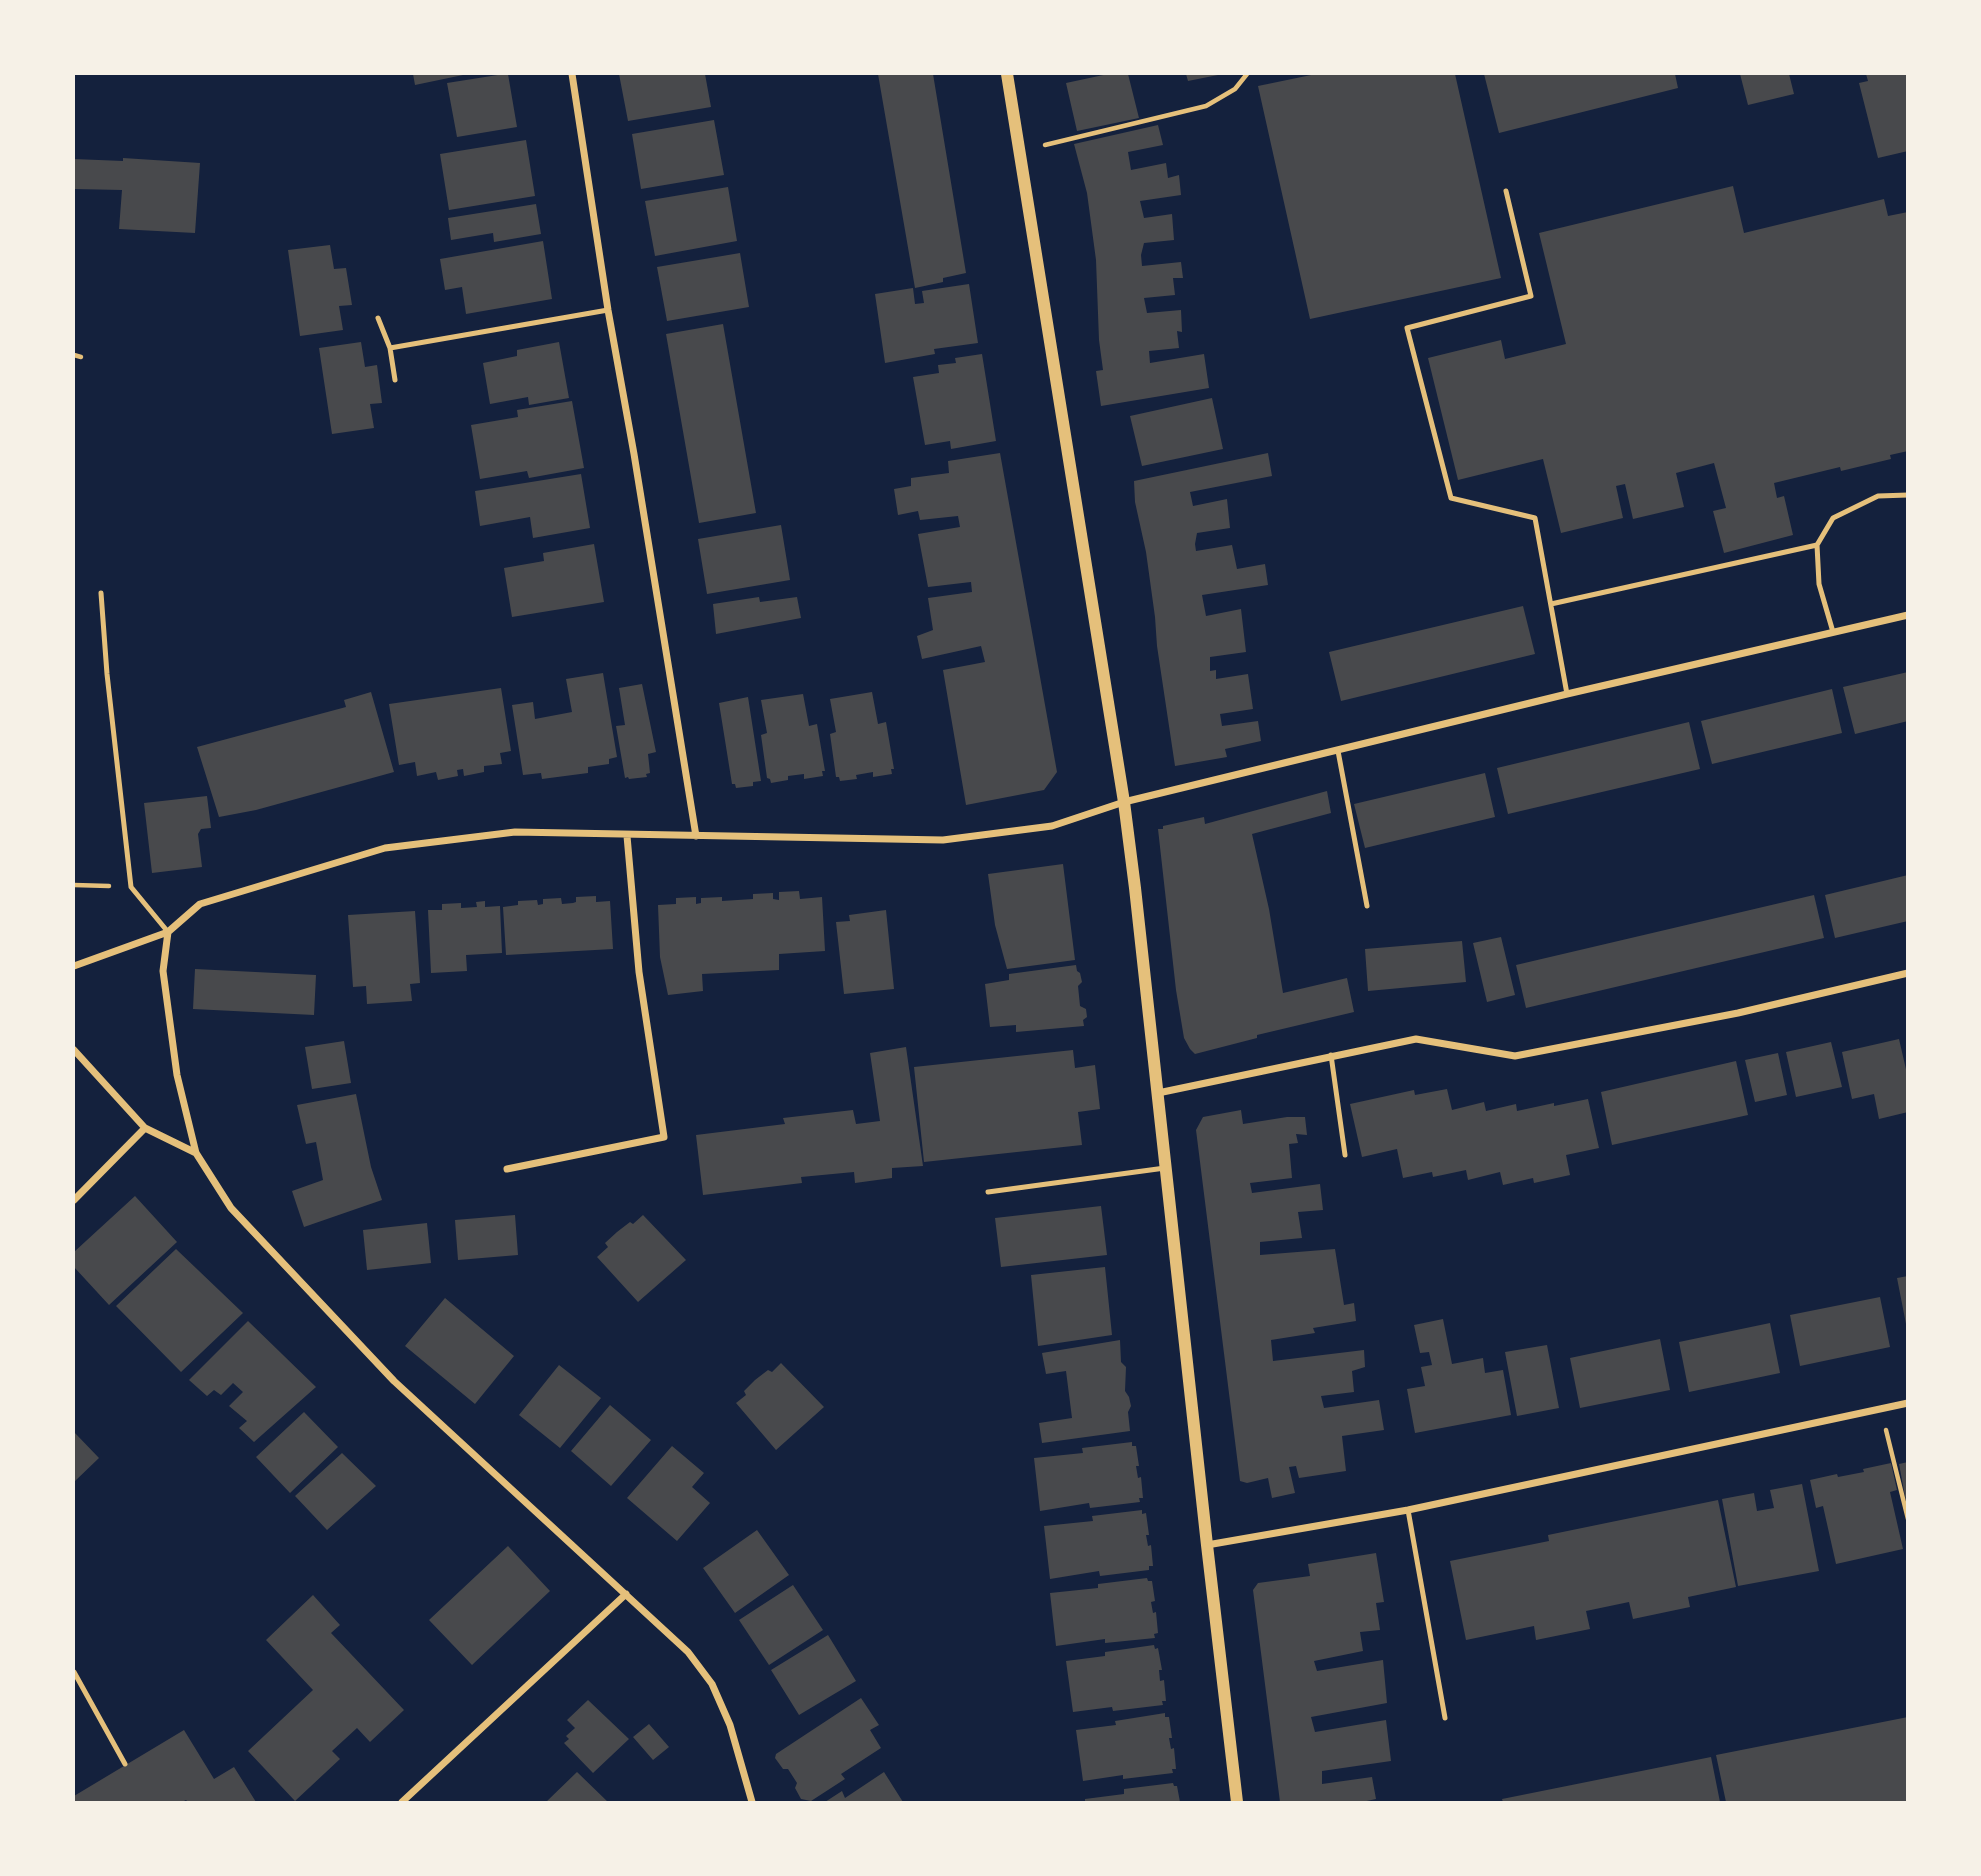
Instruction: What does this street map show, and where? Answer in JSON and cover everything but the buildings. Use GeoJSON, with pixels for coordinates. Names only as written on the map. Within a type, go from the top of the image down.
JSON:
{"type":"FeatureCollection","features":[{"type":"Feature","properties":{"kind":"street"},"geometry":{"type":"LineString","coordinates":[[572,74],[608,310],[696,835]]}},
{"type":"Feature","properties":{"kind":"street"},"geometry":{"type":"LineString","coordinates":[[1007,74],[1124,802],[1237,1802]]}},
{"type":"Feature","properties":{"kind":"street"},"geometry":{"type":"LineString","coordinates":[[74,966],[168,932],[200,904],[385,848],[515,832],[943,840],[1052,825],[1124,802],[1567,694],[1908,615]]}},
{"type":"Feature","properties":{"kind":"street"},"geometry":{"type":"LineString","coordinates":[[507,1169],[664,1137],[639,972],[627,835]]}},
{"type":"Feature","properties":{"kind":"street"},"geometry":{"type":"LineString","coordinates":[[168,932],[163,971],[177,1075],[196,1153],[231,1209],[394,1381],[688,1652],[712,1684],[730,1724],[752,1802]]}},
{"type":"Feature","properties":{"kind":"street"},"geometry":{"type":"LineString","coordinates":[[1158,1093],[1416,1039],[1516,1056],[1738,1013],[1908,973]]}},
{"type":"Feature","properties":{"kind":"street"},"geometry":{"type":"LineString","coordinates":[[74,1051],[145,1128],[196,1153]]}},
{"type":"Feature","properties":{"kind":"street"},"geometry":{"type":"LineString","coordinates":[[74,1200],[145,1128]]}},
{"type":"Feature","properties":{"kind":"street"},"geometry":{"type":"LineString","coordinates":[[1207,1545],[1408,1510],[1908,1403]]}},
{"type":"Feature","properties":{"kind":"street"},"geometry":{"type":"LineString","coordinates":[[402,1802],[626,1594]]}},
{"type":"Feature","properties":{"kind":"lane"},"geometry":{"type":"LineString","coordinates":[[1506,191],[1531,296],[1407,328],[1451,498],[1535,517],[1567,694]]}},
{"type":"Feature","properties":{"kind":"lane"},"geometry":{"type":"LineString","coordinates":[[390,348],[608,310]]}},
{"type":"Feature","properties":{"kind":"lane"},"geometry":{"type":"LineString","coordinates":[[378,318],[390,348],[395,380]]}},
{"type":"Feature","properties":{"kind":"lane"},"geometry":{"type":"LineString","coordinates":[[1833,632],[1819,584],[1817,545],[1833,517],[1878,496],[1908,495]]}},
{"type":"Feature","properties":{"kind":"lane"},"geometry":{"type":"LineString","coordinates":[[1551,604],[1817,545]]}},
{"type":"Feature","properties":{"kind":"lane"},"geometry":{"type":"LineString","coordinates":[[101,593],[107,674],[131,887],[168,932]]}},
{"type":"Feature","properties":{"kind":"lane"},"geometry":{"type":"LineString","coordinates":[[1338,751],[1367,906]]}},
{"type":"Feature","properties":{"kind":"lane"},"geometry":{"type":"LineString","coordinates":[[1331,1055],[1345,1155]]}},
{"type":"Feature","properties":{"kind":"lane"},"geometry":{"type":"LineString","coordinates":[[988,1192],[1165,1168]]}},
{"type":"Feature","properties":{"kind":"lane"},"geometry":{"type":"LineString","coordinates":[[1408,1510],[1445,1718]]}},
{"type":"Feature","properties":{"kind":"lane"},"geometry":{"type":"LineString","coordinates":[[74,1672],[125,1765]]}},
{"type":"Feature","properties":{"kind":"path"},"geometry":{"type":"LineString","coordinates":[[1020,151],[1206,106],[1235,89],[1247,74]]}},
{"type":"Feature","properties":{"kind":"path"},"geometry":{"type":"LineString","coordinates":[[74,355],[81,357]]}},
{"type":"Feature","properties":{"kind":"path"},"geometry":{"type":"LineString","coordinates":[[74,885],[131,887]]}},
{"type":"Feature","properties":{"kind":"path"},"geometry":{"type":"LineString","coordinates":[[1881,1408],[1908,1519]]}}]}
